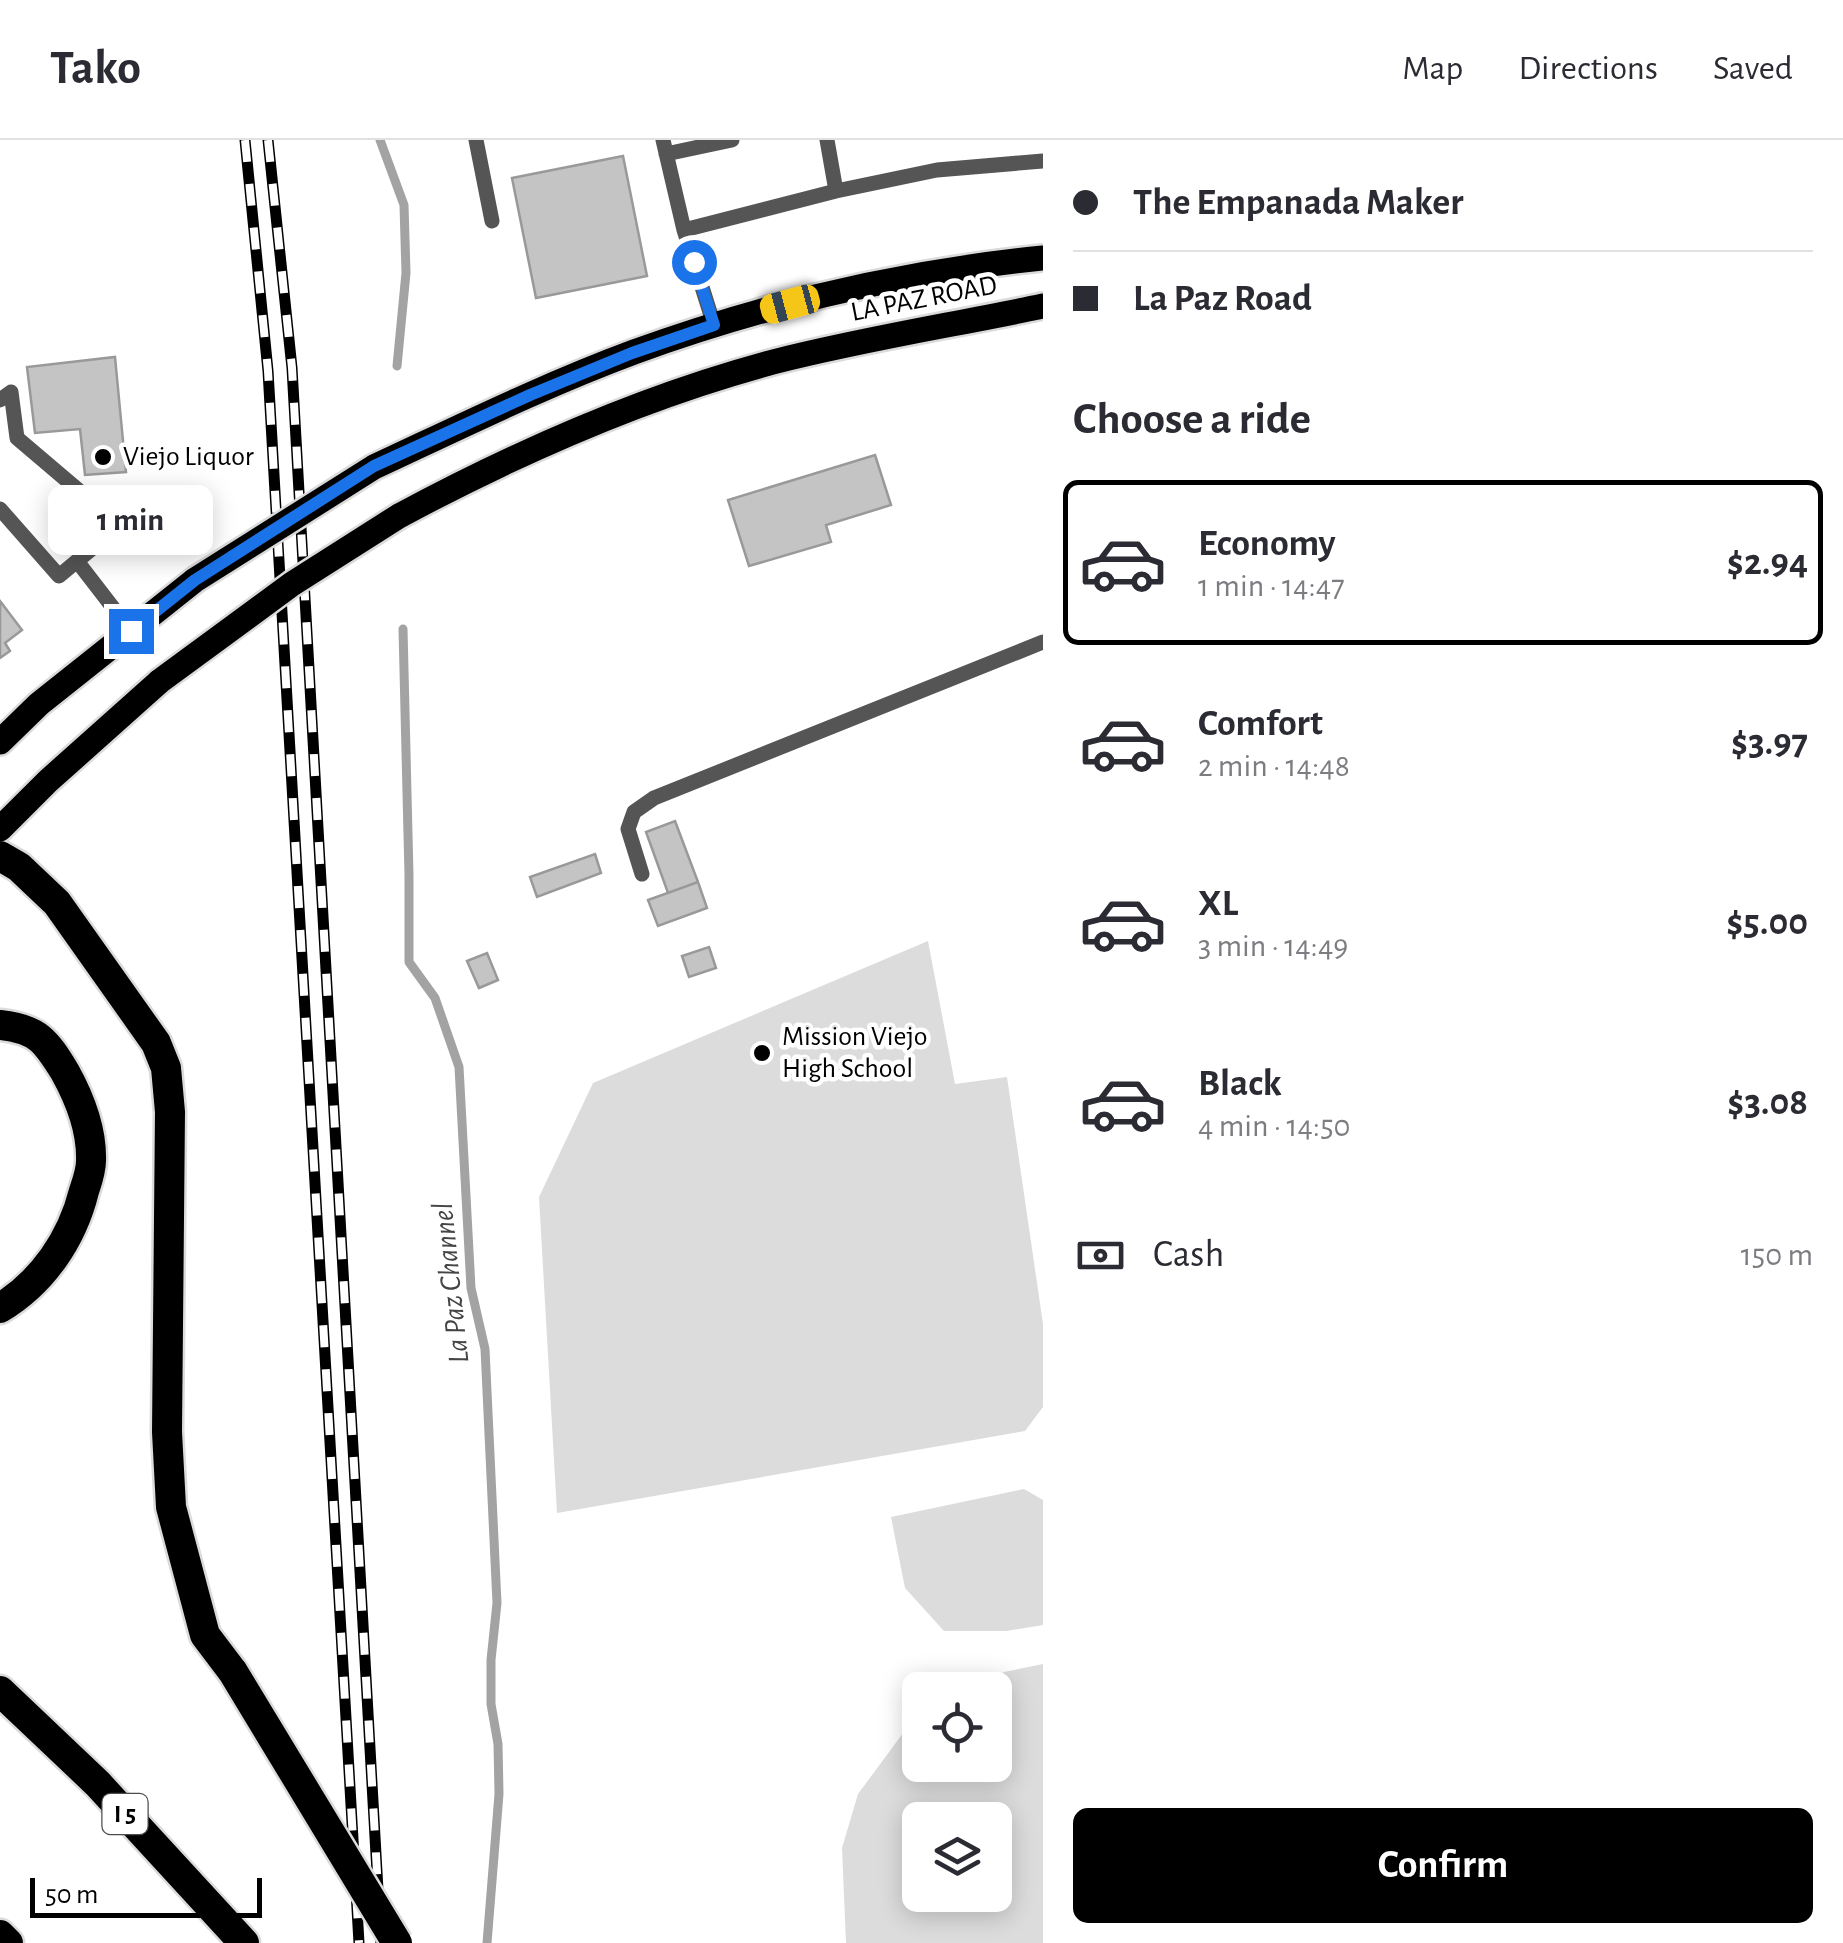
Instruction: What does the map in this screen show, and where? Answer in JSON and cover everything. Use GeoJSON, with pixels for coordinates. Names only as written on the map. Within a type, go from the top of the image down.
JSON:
{"type":"FeatureCollection","features":[{"type":"Feature","properties":{"kind":"highway"},"geometry":{"type":"LineString","coordinates":[[0,856],[19,867],[57,902],[156,1043],[166,1068],[170,1112],[167,1432],[171,1507],[205,1635],[233,1672],[397,1943]]}},
{"type":"Feature","properties":{"kind":"highway"},"geometry":{"type":"LineString","coordinates":[[0,1025],[23,1028],[42,1040],[61,1066],[82,1108],[92,1163],[80,1207],[63,1246],[37,1279],[0,1308]]}},
{"type":"Feature","properties":{"kind":"highway","name":"I 5"},"geometry":{"type":"LineString","coordinates":[[0,1691],[98,1784],[244,1943]]}},
{"type":"Feature","properties":{"kind":"highway"},"geometry":{"type":"LineString","coordinates":[[0,1935],[8,1943]]}},
{"type":"Feature","properties":{"kind":"main road","name":"LA PAZ ROAD"},"geometry":{"type":"LineString","coordinates":[[0,742],[40,704],[195,580],[374,466],[530,395],[714,325],[924,272],[1043,258]]}},
{"type":"Feature","properties":{"kind":"main road","name":"LA PAZ ROAD"},"geometry":{"type":"LineString","coordinates":[[0,830],[48,781],[160,681],[292,584],[399,516],[466,480],[553,438],[656,399],[770,363],[878,337],[1043,306]]}},
{"type":"Feature","properties":{"kind":"lane"},"geometry":{"type":"LineString","coordinates":[[476,140],[492,221]]}},
{"type":"Feature","properties":{"kind":"lane"},"geometry":{"type":"LineString","coordinates":[[714,325],[684,230],[664,147],[732,140]]}},
{"type":"Feature","properties":{"kind":"lane"},"geometry":{"type":"LineString","coordinates":[[827,140],[836,190]]}},
{"type":"Feature","properties":{"kind":"lane"},"geometry":{"type":"LineString","coordinates":[[684,230],[836,190],[938,170],[1043,161]]}},
{"type":"Feature","properties":{"kind":"lane"},"geometry":{"type":"LineString","coordinates":[[0,400],[11,392],[17,438],[97,506],[105,538],[59,576],[0,509]]}},
{"type":"Feature","properties":{"kind":"lane"},"geometry":{"type":"LineString","coordinates":[[77,561],[131,631]]}},
{"type":"Feature","properties":{"kind":"lane"},"geometry":{"type":"LineString","coordinates":[[642,874],[628,829],[634,812],[654,798],[1043,642]]}},
{"type":"Feature","properties":{"kind":"shaded area"},"geometry":{"type":"Polygon","coordinates":[[[928,941],[955,1084],[1007,1077],[1043,1324],[1043,1407],[1025,1431],[557,1513],[539,1197],[593,1083],[928,941]]]}},
{"type":"Feature","properties":{"kind":"shaded area"},"geometry":{"type":"Polygon","coordinates":[[[1024,1489],[1043,1500],[1043,1625],[1006,1631],[944,1631],[905,1588],[891,1517],[1024,1489]]]}},
{"type":"Feature","properties":{"kind":"shaded area"},"geometry":{"type":"Polygon","coordinates":[[[1043,1664],[1043,1943],[846,1943],[842,1848],[858,1794],[902,1734],[902,1782],[1012,1782],[1012,1672],[1004,1672],[1043,1664]]]}},
{"type":"Feature","properties":{"kind":"building"},"geometry":{"type":"Polygon","coordinates":[[[623,156],[647,276],[536,298],[512,178],[623,156]]]}},
{"type":"Feature","properties":{"kind":"building"},"geometry":{"type":"Polygon","coordinates":[[[115,357],[126,472],[85,475],[80,429],[35,433],[27,367],[115,357]]]}},
{"type":"Feature","properties":{"kind":"building"},"geometry":{"type":"Polygon","coordinates":[[[875,455],[891,505],[826,525],[831,542],[749,566],[728,500],[875,455]]]}},
{"type":"Feature","properties":{"kind":"building"},"geometry":{"type":"Polygon","coordinates":[[[0,601],[22,630],[5,643],[10,651],[0,658],[0,601]]]}},
{"type":"Feature","properties":{"kind":"building"},"geometry":{"type":"Polygon","coordinates":[[[675,821],[698,882],[668,893],[646,832],[675,821]]]}},
{"type":"Feature","properties":{"kind":"building"},"geometry":{"type":"Polygon","coordinates":[[[595,854],[601,873],[537,897],[530,877],[595,854]]]}},
{"type":"Feature","properties":{"kind":"building"},"geometry":{"type":"Polygon","coordinates":[[[698,882],[707,908],[658,926],[648,900],[698,882]]]}},
{"type":"Feature","properties":{"kind":"building"},"geometry":{"type":"Polygon","coordinates":[[[709,947],[716,968],[689,977],[682,956],[709,947]]]}},
{"type":"Feature","properties":{"kind":"building"},"geometry":{"type":"Polygon","coordinates":[[[487,953],[498,980],[479,988],[467,961],[487,953]]]}},
{"type":"Feature","properties":{"kind":"waterway","name":"La Paz Channel"},"geometry":{"type":"LineString","coordinates":[[380,140],[404,205],[406,273],[397,366]]}},
{"type":"Feature","properties":{"kind":"waterway","name":"La Paz Channel"},"geometry":{"type":"LineString","coordinates":[[403,629],[409,962],[435,998],[459,1067],[471,1288],[485,1349],[497,1603],[491,1704],[498,1744],[499,1794],[487,1943]]}},
{"type":"Feature","properties":{"kind":"railway"},"geometry":{"type":"LineString","coordinates":[[245,140],[268,371],[359,1943]]}},
{"type":"Feature","properties":{"kind":"railway"},"geometry":{"type":"LineString","coordinates":[[268,140],[292,368],[381,1943]]}},
{"type":"Feature","properties":{"kind":"place","name":"Viejo Liquor"},"geometry":{"type":"Point","coordinates":[103,457]}},
{"type":"Feature","properties":{"kind":"place","name":"Mission Viejo High School"},"geometry":{"type":"Point","coordinates":[762,1053]}},
{"type":"Feature","properties":{"kind":"route"},"geometry":{"type":"LineString","coordinates":[[131,631],[195,580],[374,466],[530,395],[714,325],[694,262]]}}]}
